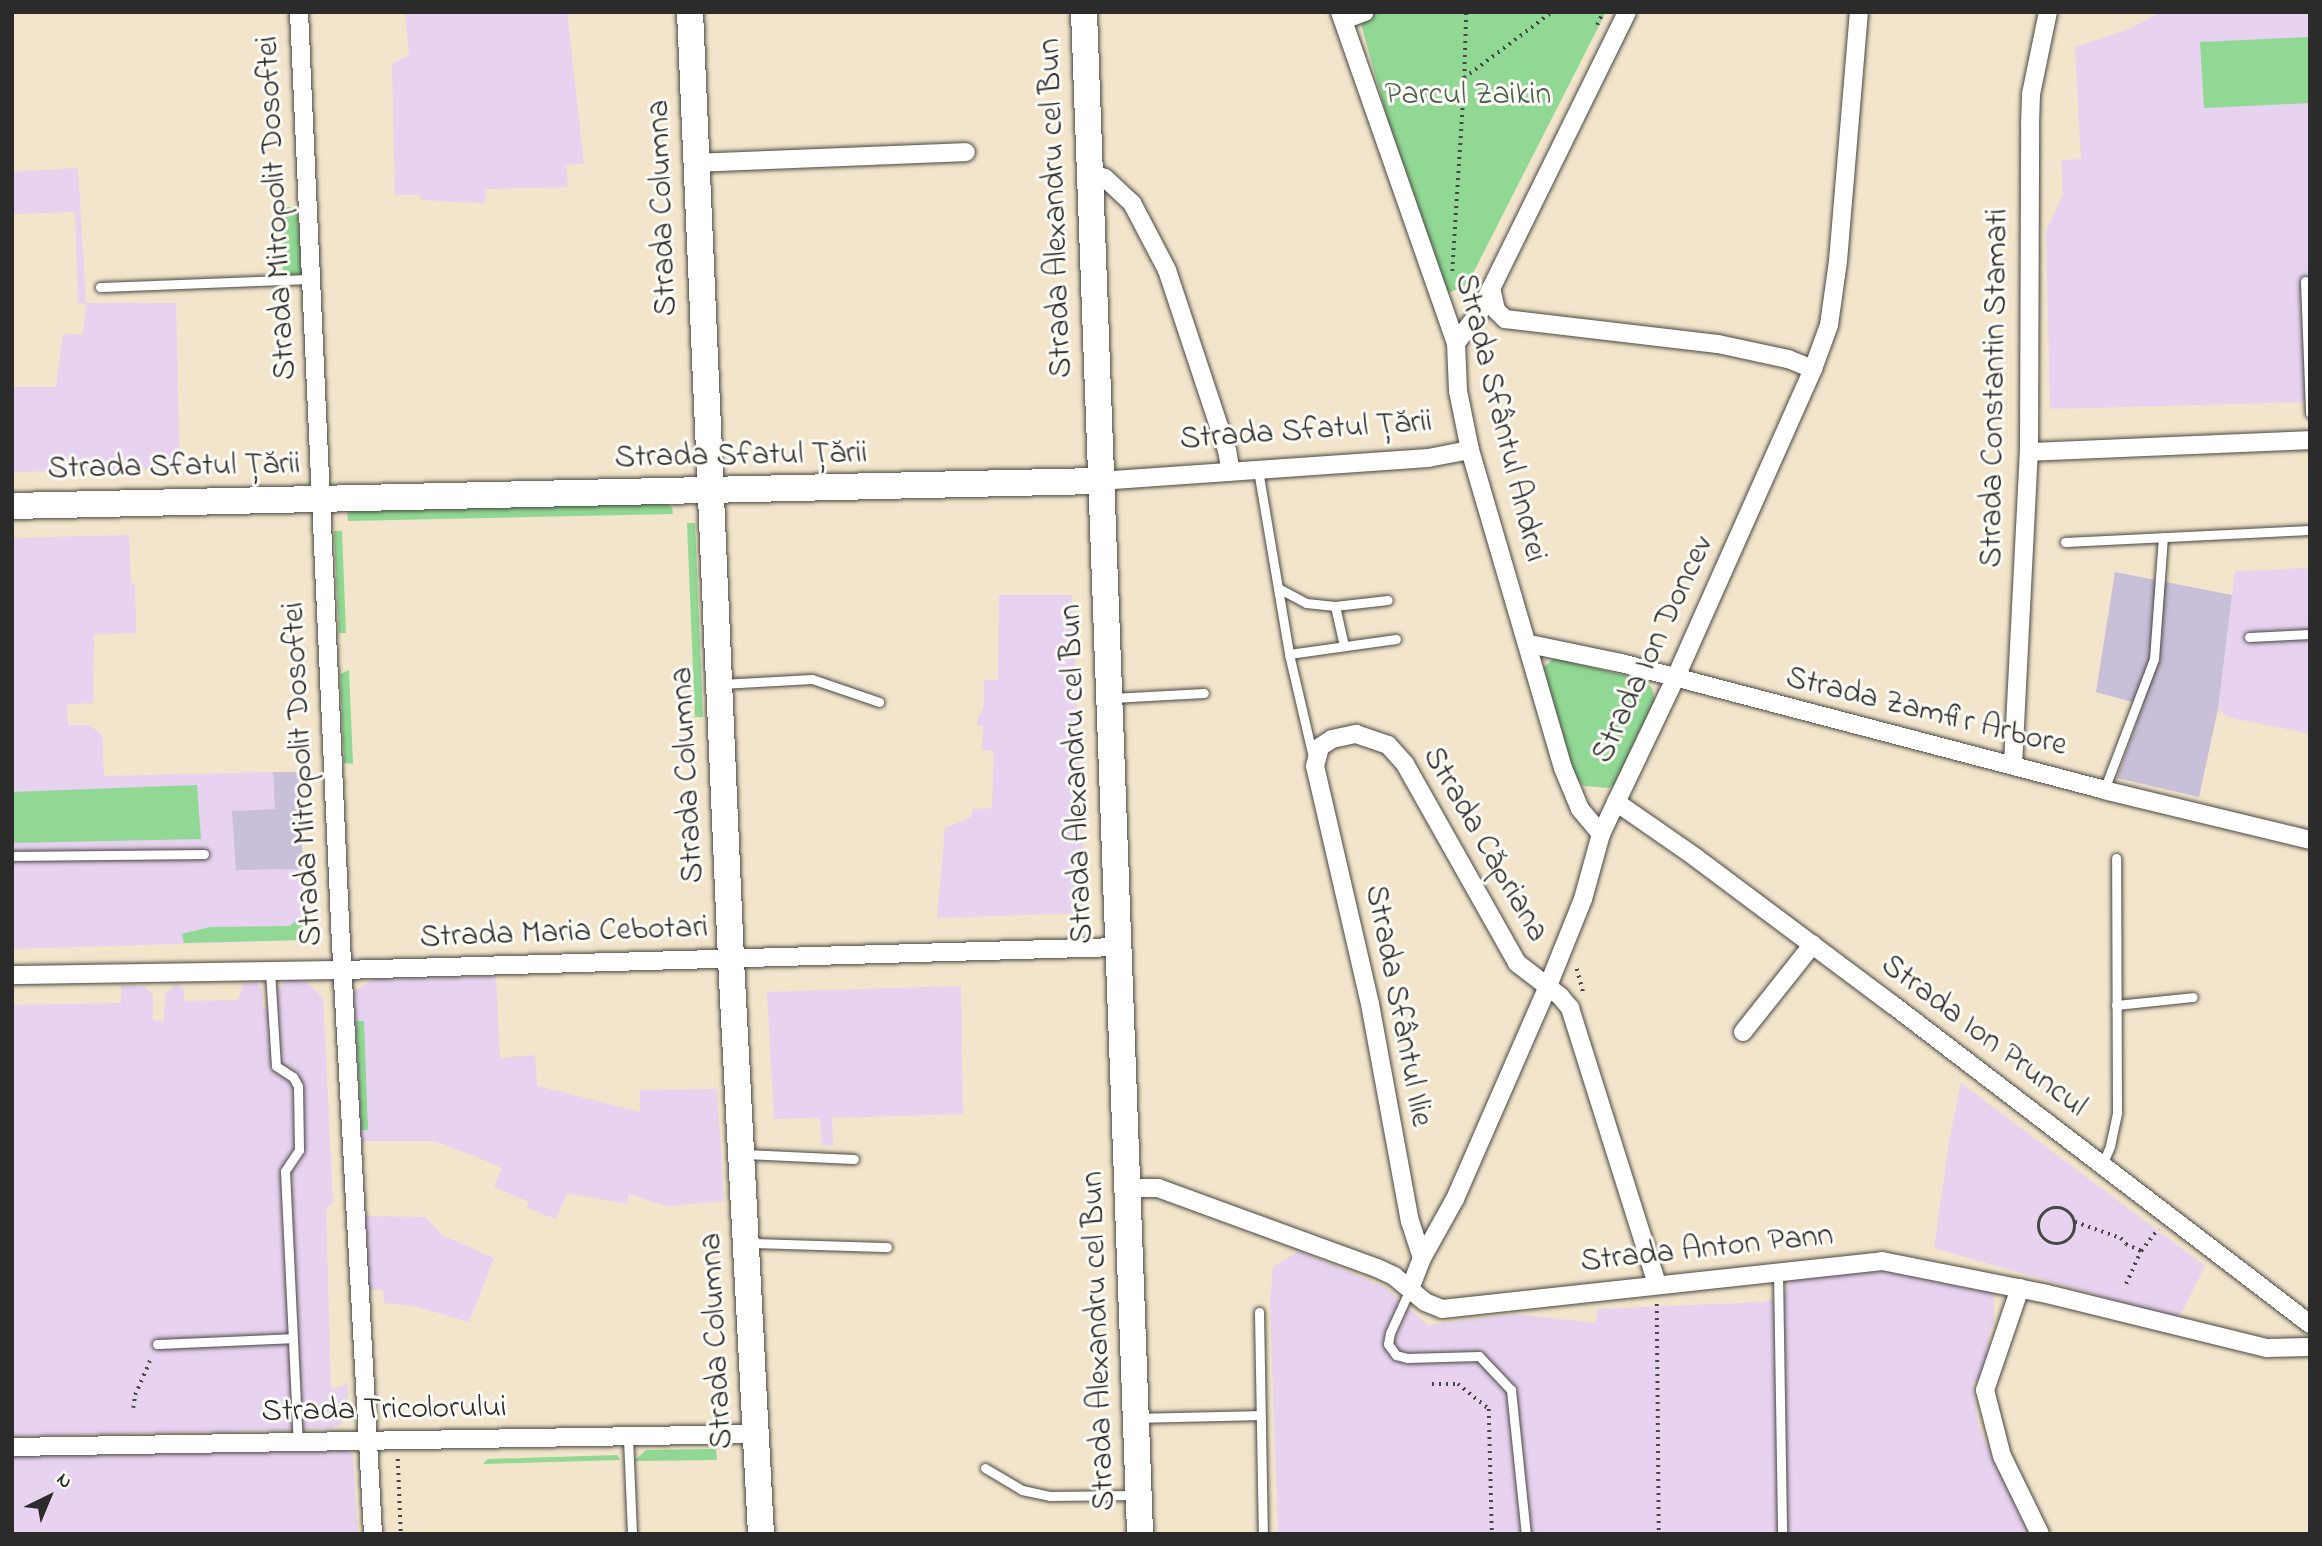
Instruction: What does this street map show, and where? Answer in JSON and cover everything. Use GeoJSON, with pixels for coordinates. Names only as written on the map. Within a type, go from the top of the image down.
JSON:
{"type":"FeatureCollection","features":[{"type":"Feature","properties":{"kind":"main road","name":"Strada Columna"},"geometry":{"type":"LineString","coordinates":[[690,12],[709,492],[761,1534]]}},
{"type":"Feature","properties":{"kind":"main road","name":"Strada Alexandru cel Bun"},"geometry":{"type":"LineString","coordinates":[[1084,12],[1099,481],[1110,698],[1140,1534]]}},
{"type":"Feature","properties":{"kind":"main road","name":"Strada Sfatul Țării"},"geometry":{"type":"LineString","coordinates":[[12,506],[1099,481]]}},
{"type":"Feature","properties":{"kind":"street","name":"Strada Mitropolit Dosoftei"},"geometry":{"type":"LineString","coordinates":[[299,12],[343,970],[373,1534]]}},
{"type":"Feature","properties":{"kind":"street"},"geometry":{"type":"LineString","coordinates":[[1342,16],[1365,12]]}},
{"type":"Feature","properties":{"kind":"street"},"geometry":{"type":"LineString","coordinates":[[1456,343],[1480,311],[1627,12]]}},
{"type":"Feature","properties":{"kind":"street","name":"Strada Ion Doncev"},"geometry":{"type":"LineString","coordinates":[[1410,1289],[1422,1258],[1455,1199],[1548,986],[1583,899],[1601,834],[1675,679],[1813,369],[1829,325],[1835,293],[1859,12]]}},
{"type":"Feature","properties":{"kind":"street","name":"Strada Constantin Stamati"},"geometry":{"type":"LineString","coordinates":[[2013,765],[2029,452],[2031,94],[2048,12]]}},
{"type":"Feature","properties":{"kind":"street","name":"Strada Sfântul Andrei"},"geometry":{"type":"LineString","coordinates":[[1342,16],[1456,343],[1458,391],[1471,450],[1572,792],[1580,809],[1601,834]]}},
{"type":"Feature","properties":{"kind":"street"},"geometry":{"type":"LineString","coordinates":[[696,163],[966,152]]}},
{"type":"Feature","properties":{"kind":"street"},"geometry":{"type":"LineString","coordinates":[[1089,172],[1105,178],[1132,203],[1167,270],[1227,450],[1231,472]]}},
{"type":"Feature","properties":{"kind":"street"},"geometry":{"type":"LineString","coordinates":[[1491,288],[1496,310],[1505,319],[1718,344],[1788,359],[1813,369]]}},
{"type":"Feature","properties":{"kind":"street"},"geometry":{"type":"LineString","coordinates":[[2029,452],[2310,440]]}},
{"type":"Feature","properties":{"kind":"street","name":"Strada Sfatul Țării"},"geometry":{"type":"LineString","coordinates":[[1099,481],[1443,456],[1471,450]]}},
{"type":"Feature","properties":{"kind":"street","name":"Strada Zamfir Arbore"},"geometry":{"type":"LineString","coordinates":[[1529,644],[1571,651],[2104,790],[2310,840]]}},
{"type":"Feature","properties":{"kind":"street","name":"Strada Căpriana"},"geometry":{"type":"LineString","coordinates":[[1315,766],[1321,747],[1332,739],[1356,734],[1388,745],[1405,764],[1517,963],[1548,986],[1570,1008],[1577,1022],[1657,1284]]}},
{"type":"Feature","properties":{"kind":"street","name":"Strada Sfântul Ilie"},"geometry":{"type":"LineString","coordinates":[[1315,766],[1370,1004],[1400,1176],[1422,1258]]}},
{"type":"Feature","properties":{"kind":"street","name":"Strada Ion Pruncul"},"geometry":{"type":"LineString","coordinates":[[1616,802],[1812,944],[2310,1324]]}},
{"type":"Feature","properties":{"kind":"street"},"geometry":{"type":"LineString","coordinates":[[1743,1032],[1812,944]]}},
{"type":"Feature","properties":{"kind":"street","name":"Strada Maria Cebotari"},"geometry":{"type":"LineString","coordinates":[[12,975],[343,970],[1118,947]]}},
{"type":"Feature","properties":{"kind":"street","name":"Strada Anton Pann"},"geometry":{"type":"LineString","coordinates":[[1129,1188],[1158,1188],[1377,1268],[1425,1302],[1452,1308],[1882,1261],[2020,1288],[2267,1348],[2310,1347]]}},
{"type":"Feature","properties":{"kind":"street"},"geometry":{"type":"LineString","coordinates":[[2020,1288],[1985,1390],[2002,1456],[2040,1534]]}},
{"type":"Feature","properties":{"kind":"street","name":"Strada Tricolorului"},"geometry":{"type":"LineString","coordinates":[[12,1447],[757,1434]]}},
{"type":"Feature","properties":{"kind":"lane"},"geometry":{"type":"LineString","coordinates":[[100,287],[311,279]]}},
{"type":"Feature","properties":{"kind":"lane"},"geometry":{"type":"LineString","coordinates":[[2305,281],[2310,413]]}},
{"type":"Feature","properties":{"kind":"lane"},"geometry":{"type":"LineString","coordinates":[[1258,470],[1289,654],[1315,766]]}},
{"type":"Feature","properties":{"kind":"lane"},"geometry":{"type":"LineString","coordinates":[[2065,542],[2310,530]]}},
{"type":"Feature","properties":{"kind":"lane"},"geometry":{"type":"LineString","coordinates":[[2104,790],[2154,659],[2163,537]]}},
{"type":"Feature","properties":{"kind":"lane"},"geometry":{"type":"LineString","coordinates":[[1278,588],[1306,603],[1335,606],[1388,600]]}},
{"type":"Feature","properties":{"kind":"lane"},"geometry":{"type":"LineString","coordinates":[[1335,606],[1343,646]]}},
{"type":"Feature","properties":{"kind":"lane"},"geometry":{"type":"LineString","coordinates":[[2249,636],[2310,634]]}},
{"type":"Feature","properties":{"kind":"lane"},"geometry":{"type":"LineString","coordinates":[[1289,654],[1396,639]]}},
{"type":"Feature","properties":{"kind":"lane"},"geometry":{"type":"LineString","coordinates":[[718,684],[812,679],[879,702]]}},
{"type":"Feature","properties":{"kind":"lane"},"geometry":{"type":"LineString","coordinates":[[1110,698],[1204,693]]}},
{"type":"Feature","properties":{"kind":"lane"},"geometry":{"type":"LineString","coordinates":[[12,856],[204,854]]}},
{"type":"Feature","properties":{"kind":"lane"},"geometry":{"type":"LineString","coordinates":[[2102,1165],[2110,1146],[2117,1112],[2116,859]]}},
{"type":"Feature","properties":{"kind":"lane"},"geometry":{"type":"LineString","coordinates":[[270,971],[276,1066],[293,1077],[298,1086],[299,1150],[285,1171],[298,1442]]}},
{"type":"Feature","properties":{"kind":"lane"},"geometry":{"type":"LineString","coordinates":[[2116,1005],[2193,997]]}},
{"type":"Feature","properties":{"kind":"lane"},"geometry":{"type":"LineString","coordinates":[[741,1154],[854,1159]]}},
{"type":"Feature","properties":{"kind":"lane"},"geometry":{"type":"LineString","coordinates":[[746,1243],[887,1247]]}},
{"type":"Feature","properties":{"kind":"lane"},"geometry":{"type":"LineString","coordinates":[[1777,1272],[1782,1534]]}},
{"type":"Feature","properties":{"kind":"lane"},"geometry":{"type":"LineString","coordinates":[[1410,1289],[1390,1333],[1388,1344],[1396,1355],[1407,1358],[1479,1356],[1511,1390],[1526,1534]]}},
{"type":"Feature","properties":{"kind":"lane"},"geometry":{"type":"LineString","coordinates":[[1259,1312],[1263,1534]]}},
{"type":"Feature","properties":{"kind":"lane"},"geometry":{"type":"LineString","coordinates":[[157,1344],[292,1338]]}},
{"type":"Feature","properties":{"kind":"lane"},"geometry":{"type":"LineString","coordinates":[[1137,1418],[1259,1415]]}},
{"type":"Feature","properties":{"kind":"lane"},"geometry":{"type":"LineString","coordinates":[[628,1438],[632,1534]]}},
{"type":"Feature","properties":{"kind":"lane"},"geometry":{"type":"LineString","coordinates":[[985,1468],[1022,1490],[1049,1496],[1138,1495]]}},
{"type":"Feature","properties":{"kind":"path"},"geometry":{"type":"LineString","coordinates":[[1451,272],[1466,12]]}},
{"type":"Feature","properties":{"kind":"path"},"geometry":{"type":"LineString","coordinates":[[1464,78],[1552,12]]}},
{"type":"Feature","properties":{"kind":"path"},"geometry":{"type":"LineString","coordinates":[[1574,960],[1584,996]]}},
{"type":"Feature","properties":{"kind":"path"},"geometry":{"type":"LineString","coordinates":[[2075,1222],[2074,1234],[2065,1243],[2048,1242],[2040,1233],[2042,1216],[2052,1209],[2064,1209],[2075,1222],[2121,1238],[2126,1244],[2141,1251]]}},
{"type":"Feature","properties":{"kind":"path"},"geometry":{"type":"LineString","coordinates":[[2126,1284],[2141,1251],[2160,1227],[2149,1220]]}},
{"type":"Feature","properties":{"kind":"path"},"geometry":{"type":"LineString","coordinates":[[1657,1284],[1659,1534]]}},
{"type":"Feature","properties":{"kind":"path"},"geometry":{"type":"LineString","coordinates":[[134,1408],[135,1395],[157,1344]]}},
{"type":"Feature","properties":{"kind":"path"},"geometry":{"type":"LineString","coordinates":[[1432,1384],[1458,1384],[1489,1409],[1492,1534]]}},
{"type":"Feature","properties":{"kind":"path"},"geometry":{"type":"LineString","coordinates":[[398,1457],[401,1534]]}},
{"type":"Feature","properties":{"kind":"shaded area"},"geometry":{"type":"Polygon","coordinates":[[[405,12],[567,12],[584,164],[566,165],[568,187],[486,189],[485,203],[420,200],[421,195],[395,195],[392,64],[409,55],[405,12]]]}},
{"type":"Feature","properties":{"kind":"shaded area"},"geometry":{"type":"Polygon","coordinates":[[[2161,12],[2310,12],[2310,402],[2050,409],[2046,231],[2063,195],[2061,160],[2081,159],[2075,47],[2129,29],[2161,12]]]}},
{"type":"Feature","properties":{"kind":"shaded area"},"geometry":{"type":"Polygon","coordinates":[[[78,168],[86,303],[176,303],[180,468],[12,472],[12,387],[56,387],[63,334],[83,335],[86,304],[78,303],[75,212],[12,214],[12,172],[78,168]]]}},
{"type":"Feature","properties":{"kind":"shaded area"},"geometry":{"type":"Polygon","coordinates":[[[129,535],[131,584],[135,585],[136,633],[94,634],[93,703],[67,704],[68,725],[89,725],[102,735],[104,776],[273,772],[275,809],[249,870],[303,869],[304,940],[12,949],[12,538],[129,535]]]}},
{"type":"Feature","properties":{"kind":"shaded area"},"geometry":{"type":"Polygon","coordinates":[[[2310,568],[2310,734],[2228,717],[2218,709],[2235,571],[2310,568]]]}},
{"type":"Feature","properties":{"kind":"shaded area"},"geometry":{"type":"Polygon","coordinates":[[[2115,572],[2232,595],[2218,709],[2199,797],[2117,778],[2143,705],[2096,692],[2115,572]]]}},
{"type":"Feature","properties":{"kind":"shaded area"},"geometry":{"type":"Polygon","coordinates":[[[999,595],[1072,595],[1086,913],[937,918],[945,828],[971,817],[973,809],[992,808],[994,751],[982,750],[983,726],[977,725],[978,715],[981,715],[984,704],[984,680],[998,680],[999,595]]]}},
{"type":"Feature","properties":{"kind":"shaded area"},"geometry":{"type":"Polygon","coordinates":[[[273,772],[299,772],[303,869],[236,870],[232,811],[275,809],[273,772]]]}},
{"type":"Feature","properties":{"kind":"shaded area"},"geometry":{"type":"Polygon","coordinates":[[[496,976],[500,1058],[535,1055],[537,1086],[640,1112],[640,1090],[717,1089],[724,1201],[666,1206],[629,1194],[627,1204],[567,1193],[556,1219],[527,1208],[529,1202],[494,1187],[502,1168],[489,1162],[435,1141],[357,1141],[351,1000],[357,989],[375,979],[496,976]]]}},
{"type":"Feature","properties":{"kind":"shaded area"},"geometry":{"type":"Polygon","coordinates":[[[287,980],[307,982],[323,998],[333,1202],[326,1209],[331,1390],[348,1384],[347,1416],[340,1425],[330,1429],[12,1436],[12,1005],[121,1003],[121,985],[144,986],[153,995],[153,1020],[164,1021],[165,994],[176,984],[183,988],[185,1001],[238,1000],[243,984],[257,982],[262,990],[263,1008],[276,1008],[276,990],[287,980]]]}},
{"type":"Feature","properties":{"kind":"shaded area"},"geometry":{"type":"Polygon","coordinates":[[[961,986],[963,1114],[832,1118],[833,1145],[822,1146],[820,1118],[774,1119],[767,992],[961,986]]]}},
{"type":"Feature","properties":{"kind":"shaded area"},"geometry":{"type":"Polygon","coordinates":[[[1961,1083],[2205,1266],[2181,1314],[2174,1317],[1934,1248],[1949,1142],[1961,1083]]]}},
{"type":"Feature","properties":{"kind":"shaded area"},"geometry":{"type":"Polygon","coordinates":[[[362,1216],[425,1217],[442,1235],[494,1258],[469,1322],[414,1306],[384,1303],[383,1290],[367,1290],[362,1216]]]}},
{"type":"Feature","properties":{"kind":"shaded area"},"geometry":{"type":"Polygon","coordinates":[[[1299,1251],[1385,1287],[1428,1325],[1516,1314],[1596,1323],[1598,1309],[1763,1302],[1783,1295],[1792,1279],[1849,1272],[1885,1271],[1994,1293],[1994,1323],[1989,1333],[1986,1372],[1982,1379],[1972,1382],[1979,1428],[2029,1534],[1278,1534],[1270,1301],[1273,1267],[1299,1251]]]}},
{"type":"Feature","properties":{"kind":"shaded area"},"geometry":{"type":"Polygon","coordinates":[[[335,1447],[346,1449],[353,1457],[358,1534],[12,1534],[12,1456],[335,1447]]]}},
{"type":"Feature","properties":{"kind":"green space","name":"Parcul Zaikin"},"geometry":{"type":"Polygon","coordinates":[[[1380,12],[1606,12],[1467,285],[1437,298],[1360,20],[1380,12]]]}},
{"type":"Feature","properties":{"kind":"green space"},"geometry":{"type":"Polygon","coordinates":[[[2310,37],[2310,103],[2204,108],[2200,42],[2310,37]]]}},
{"type":"Feature","properties":{"kind":"green space"},"geometry":{"type":"Polygon","coordinates":[[[280,206],[297,208],[304,275],[283,275],[280,206]]]}},
{"type":"Feature","properties":{"kind":"green space"},"geometry":{"type":"Polygon","coordinates":[[[667,503],[673,514],[348,521],[347,510],[667,503]]]}},
{"type":"Feature","properties":{"kind":"green space"},"geometry":{"type":"Polygon","coordinates":[[[687,523],[695,523],[703,717],[695,717],[687,523]]]}},
{"type":"Feature","properties":{"kind":"green space"},"geometry":{"type":"Polygon","coordinates":[[[334,531],[342,531],[346,633],[339,633],[334,531]]]}},
{"type":"Feature","properties":{"kind":"green space"},"geometry":{"type":"Polygon","coordinates":[[[1554,658],[1644,680],[1652,688],[1655,701],[1616,783],[1609,788],[1584,786],[1571,773],[1541,670],[1554,658]]]}},
{"type":"Feature","properties":{"kind":"green space"},"geometry":{"type":"Polygon","coordinates":[[[349,670],[353,764],[344,763],[340,674],[349,670]]]}},
{"type":"Feature","properties":{"kind":"green space"},"geometry":{"type":"Polygon","coordinates":[[[197,785],[201,839],[12,843],[12,792],[197,785]]]}},
{"type":"Feature","properties":{"kind":"green space"},"geometry":{"type":"Polygon","coordinates":[[[297,919],[304,919],[304,940],[184,943],[182,934],[210,927],[290,926],[297,919]]]}},
{"type":"Feature","properties":{"kind":"green space"},"geometry":{"type":"Polygon","coordinates":[[[356,1021],[364,1021],[368,1130],[361,1130],[356,1021]]]}},
{"type":"Feature","properties":{"kind":"green space"},"geometry":{"type":"Polygon","coordinates":[[[716,1449],[717,1460],[634,1461],[646,1450],[716,1449]]]}},
{"type":"Feature","properties":{"kind":"green space"},"geometry":{"type":"Polygon","coordinates":[[[617,1455],[620,1460],[483,1464],[488,1459],[617,1455]]]}}]}
